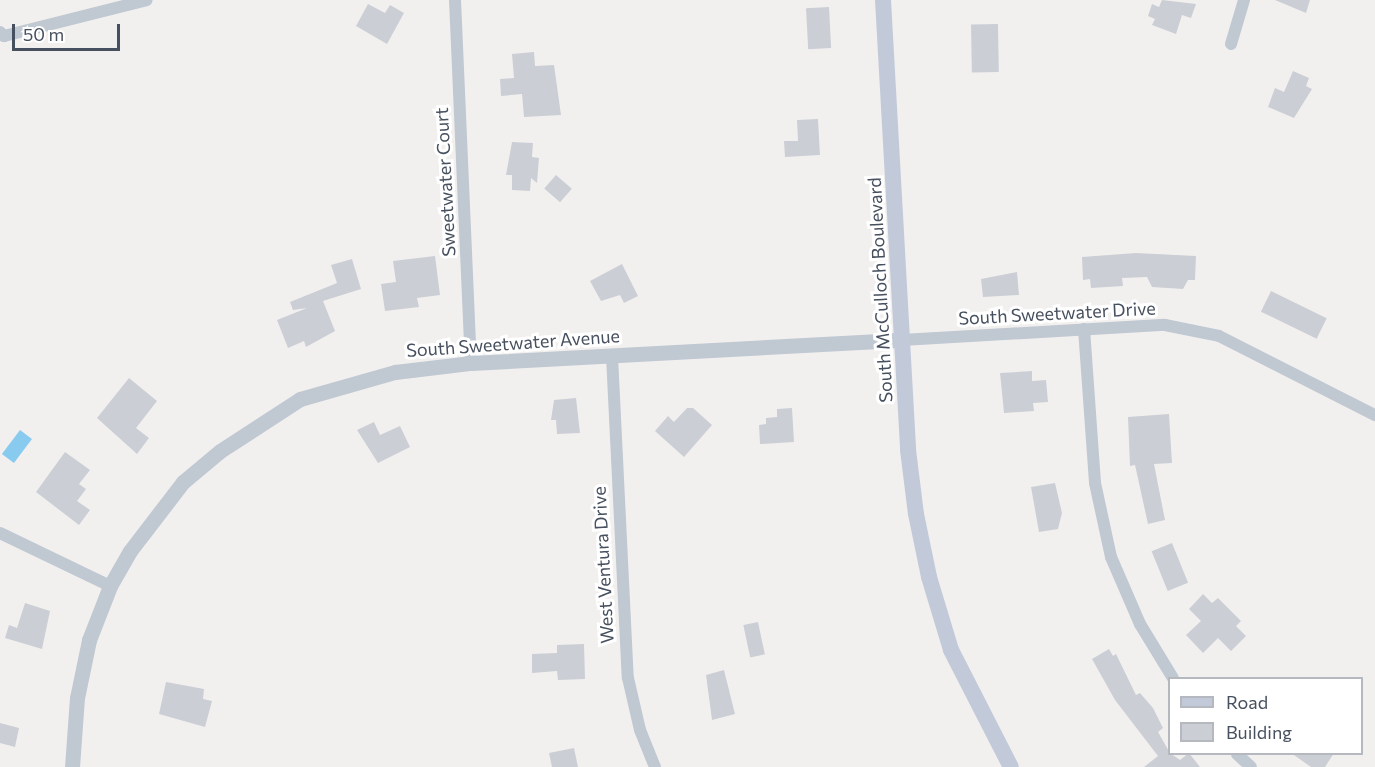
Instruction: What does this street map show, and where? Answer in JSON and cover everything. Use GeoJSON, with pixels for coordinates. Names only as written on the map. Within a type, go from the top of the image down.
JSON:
{"type":"FeatureCollection","features":[{"type":"Feature","properties":{"kind":"main road","name":"South McCulloch Boulevard"},"geometry":{"type":"LineString","coordinates":[[883,0],[908,450],[929,577],[951,650],[1011,767]]}},
{"type":"Feature","properties":{"kind":"street"},"geometry":{"type":"LineString","coordinates":[[0,33],[4,36],[147,0]]}},
{"type":"Feature","properties":{"kind":"street","name":"Sweetwater Court"},"geometry":{"type":"LineString","coordinates":[[455,0],[471,363]]}},
{"type":"Feature","properties":{"kind":"street"},"geometry":{"type":"LineString","coordinates":[[1231,44],[1244,0]]}},
{"type":"Feature","properties":{"kind":"street","name":"South Sweetwater Drive"},"geometry":{"type":"LineString","coordinates":[[902,340],[1165,326],[1219,336],[1375,415]]}},
{"type":"Feature","properties":{"kind":"street"},"geometry":{"type":"LineString","coordinates":[[1084,329],[1095,483],[1111,557],[1140,624],[1172,677]]}},
{"type":"Feature","properties":{"kind":"street","name":"South Sweetwater Avenue"},"geometry":{"type":"LineString","coordinates":[[72,767],[79,686],[89,640],[110,586],[136,542],[183,482],[260,423],[300,399],[340,384],[471,363],[902,340]]}},
{"type":"Feature","properties":{"kind":"street","name":"West Ventura Drive"},"geometry":{"type":"LineString","coordinates":[[612,356],[628,678],[640,730],[655,767]]}},
{"type":"Feature","properties":{"kind":"street"},"geometry":{"type":"LineString","coordinates":[[0,533],[110,586]]}},
{"type":"Feature","properties":{"kind":"street"},"geometry":{"type":"LineString","coordinates":[[1239,755],[1251,767]]}},
{"type":"Feature","properties":{"kind":"water"},"geometry":{"type":"Polygon","coordinates":[[[20,430],[32,439],[14,463],[2,454],[20,430]]]}},
{"type":"Feature","properties":{"kind":"building"},"geometry":{"type":"Polygon","coordinates":[[[1162,0],[1196,4],[1191,18],[1182,15],[1176,34],[1152,25],[1155,19],[1148,16],[1152,4],[1159,7],[1162,0]]]}},
{"type":"Feature","properties":{"kind":"building"},"geometry":{"type":"Polygon","coordinates":[[[1275,0],[1310,0],[1306,13],[1275,0]]]}},
{"type":"Feature","properties":{"kind":"building"},"geometry":{"type":"Polygon","coordinates":[[[368,4],[385,13],[390,5],[404,13],[387,44],[356,26],[368,4]]]}},
{"type":"Feature","properties":{"kind":"building"},"geometry":{"type":"Polygon","coordinates":[[[829,7],[831,48],[808,49],[806,8],[829,7]]]}},
{"type":"Feature","properties":{"kind":"building"},"geometry":{"type":"Polygon","coordinates":[[[971,24],[998,24],[999,72],[972,72],[971,24]]]}},
{"type":"Feature","properties":{"kind":"building"},"geometry":{"type":"Polygon","coordinates":[[[534,52],[535,66],[554,65],[561,115],[524,117],[522,94],[501,96],[500,79],[514,78],[512,54],[534,52]]]}},
{"type":"Feature","properties":{"kind":"building"},"geometry":{"type":"Polygon","coordinates":[[[1293,71],[1309,78],[1306,86],[1312,89],[1294,118],[1268,107],[1275,88],[1284,92],[1293,71]]]}},
{"type":"Feature","properties":{"kind":"building"},"geometry":{"type":"Polygon","coordinates":[[[818,119],[820,155],[785,157],[784,141],[798,141],[797,120],[818,119]]]}},
{"type":"Feature","properties":{"kind":"building"},"geometry":{"type":"Polygon","coordinates":[[[512,142],[533,143],[532,157],[539,158],[537,183],[531,178],[530,191],[512,190],[512,175],[506,175],[512,142]]]}},
{"type":"Feature","properties":{"kind":"building"},"geometry":{"type":"Polygon","coordinates":[[[556,175],[572,189],[560,202],[544,189],[556,175]]]}},
{"type":"Feature","properties":{"kind":"building"},"geometry":{"type":"Polygon","coordinates":[[[1136,253],[1196,256],[1195,280],[1188,280],[1183,289],[1152,287],[1147,277],[1122,278],[1123,286],[1091,288],[1090,279],[1083,280],[1082,257],[1136,253]]]}},
{"type":"Feature","properties":{"kind":"building"},"geometry":{"type":"Polygon","coordinates":[[[435,256],[440,295],[417,298],[419,307],[385,311],[381,284],[396,282],[393,261],[435,256]]]}},
{"type":"Feature","properties":{"kind":"building"},"geometry":{"type":"Polygon","coordinates":[[[352,259],[361,289],[323,301],[335,331],[306,347],[304,341],[288,348],[277,320],[307,308],[293,310],[290,302],[337,283],[331,265],[352,259]]]}},
{"type":"Feature","properties":{"kind":"building"},"geometry":{"type":"Polygon","coordinates":[[[622,264],[638,296],[624,303],[620,295],[601,301],[590,281],[622,264]]]}},
{"type":"Feature","properties":{"kind":"building"},"geometry":{"type":"Polygon","coordinates":[[[1017,272],[1019,295],[983,297],[981,279],[1017,272]]]}},
{"type":"Feature","properties":{"kind":"building"},"geometry":{"type":"Polygon","coordinates":[[[1271,291],[1327,318],[1317,339],[1261,312],[1271,291]]]}},
{"type":"Feature","properties":{"kind":"building"},"geometry":{"type":"Polygon","coordinates":[[[1032,371],[1032,381],[1046,380],[1048,402],[1033,403],[1034,411],[1004,413],[1000,373],[1032,371]]]}},
{"type":"Feature","properties":{"kind":"building"},"geometry":{"type":"Polygon","coordinates":[[[129,378],[157,401],[136,428],[149,438],[137,454],[97,418],[129,378]]]}},
{"type":"Feature","properties":{"kind":"building"},"geometry":{"type":"Polygon","coordinates":[[[576,398],[580,433],[557,434],[556,420],[551,420],[554,400],[576,398]]]}},
{"type":"Feature","properties":{"kind":"building"},"geometry":{"type":"Polygon","coordinates":[[[687,408],[693,408],[712,425],[684,457],[655,431],[668,416],[674,422],[687,408]]]}},
{"type":"Feature","properties":{"kind":"building"},"geometry":{"type":"Polygon","coordinates":[[[792,408],[794,442],[760,444],[759,425],[766,424],[766,418],[777,417],[777,409],[792,408]]]}},
{"type":"Feature","properties":{"kind":"building"},"geometry":{"type":"Polygon","coordinates":[[[1169,414],[1172,463],[1154,464],[1165,520],[1148,524],[1135,465],[1130,466],[1128,417],[1169,414]]]}},
{"type":"Feature","properties":{"kind":"building"},"geometry":{"type":"Polygon","coordinates":[[[374,422],[380,435],[400,426],[410,447],[378,463],[357,430],[374,422]]]}},
{"type":"Feature","properties":{"kind":"building"},"geometry":{"type":"Polygon","coordinates":[[[65,452],[90,470],[79,484],[86,489],[77,501],[90,510],[79,525],[36,492],[65,452]]]}},
{"type":"Feature","properties":{"kind":"building"},"geometry":{"type":"Polygon","coordinates":[[[1055,483],[1062,513],[1058,529],[1039,532],[1031,487],[1055,483]]]}},
{"type":"Feature","properties":{"kind":"building"},"geometry":{"type":"Polygon","coordinates":[[[1172,543],[1188,583],[1168,591],[1152,551],[1172,543]]]}},
{"type":"Feature","properties":{"kind":"building"},"geometry":{"type":"Polygon","coordinates":[[[1203,594],[1212,603],[1218,598],[1241,621],[1236,626],[1246,636],[1231,651],[1218,638],[1203,653],[1186,635],[1201,621],[1189,609],[1203,594]]]}},
{"type":"Feature","properties":{"kind":"building"},"geometry":{"type":"Polygon","coordinates":[[[25,603],[50,611],[42,649],[5,638],[9,625],[17,628],[25,603]]]}},
{"type":"Feature","properties":{"kind":"building"},"geometry":{"type":"Polygon","coordinates":[[[758,622],[765,654],[750,657],[743,625],[758,622]]]}},
{"type":"Feature","properties":{"kind":"building"},"geometry":{"type":"Polygon","coordinates":[[[584,644],[585,679],[558,680],[557,671],[532,673],[532,654],[557,653],[557,645],[584,644]]]}},
{"type":"Feature","properties":{"kind":"building"},"geometry":{"type":"Polygon","coordinates":[[[1109,649],[1113,656],[1116,654],[1136,695],[1140,693],[1153,708],[1163,728],[1158,732],[1168,750],[1168,755],[1173,755],[1180,760],[1191,755],[1200,767],[1144,767],[1158,756],[1115,700],[1092,659],[1109,649]]]}},
{"type":"Feature","properties":{"kind":"building"},"geometry":{"type":"Polygon","coordinates":[[[724,670],[735,714],[712,720],[706,675],[724,670]]]}},
{"type":"Feature","properties":{"kind":"building"},"geometry":{"type":"Polygon","coordinates":[[[166,682],[204,689],[203,699],[212,701],[205,727],[159,714],[166,682]]]}},
{"type":"Feature","properties":{"kind":"building"},"geometry":{"type":"Polygon","coordinates":[[[0,723],[19,728],[15,747],[0,743],[0,723]]]}},
{"type":"Feature","properties":{"kind":"building"},"geometry":{"type":"Polygon","coordinates":[[[574,748],[578,767],[552,767],[549,753],[574,748]]]}},
{"type":"Feature","properties":{"kind":"building"},"geometry":{"type":"Polygon","coordinates":[[[1294,755],[1333,755],[1325,767],[1311,767],[1294,755]]]}}]}
